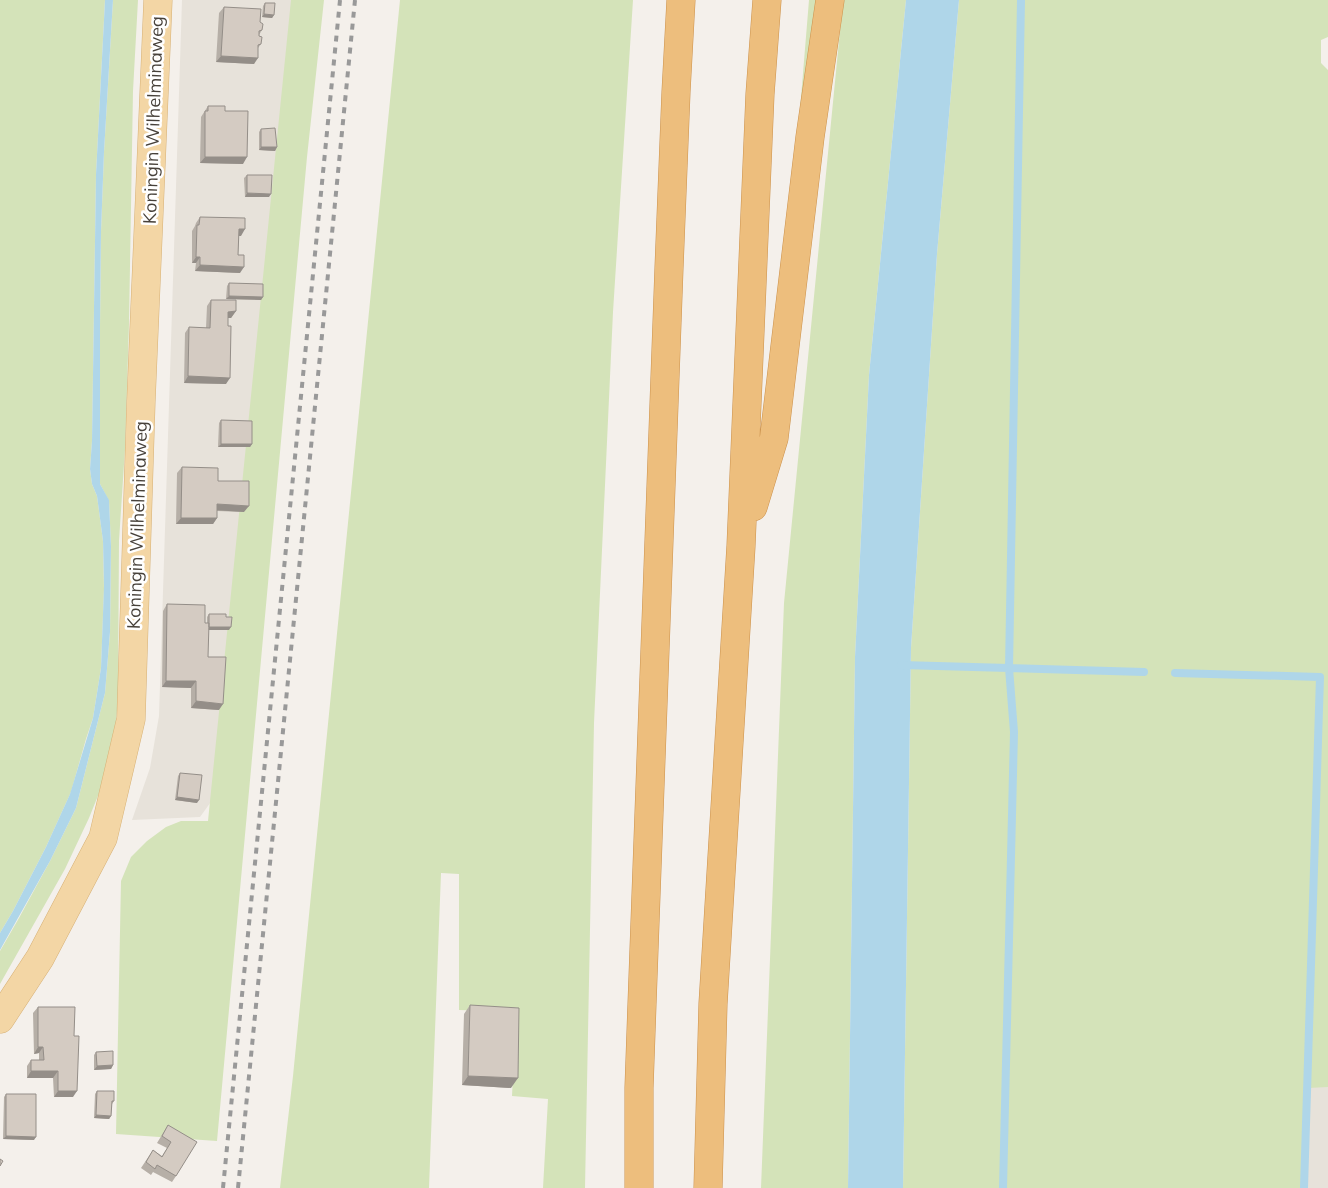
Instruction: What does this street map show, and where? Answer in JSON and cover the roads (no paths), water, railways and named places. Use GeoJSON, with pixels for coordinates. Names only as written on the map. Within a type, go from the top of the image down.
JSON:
{"type":"FeatureCollection","features":[{"type":"Feature","properties":{"kind":"highway"},"geometry":{"type":"LineString","coordinates":[[639,1188],[643,974],[670,239],[681,0]]}},
{"type":"Feature","properties":{"kind":"highway"},"geometry":{"type":"LineString","coordinates":[[708,1188],[713,1004],[741,546],[760,94],[767,0]]}},
{"type":"Feature","properties":{"kind":"highway"},"geometry":{"type":"LineString","coordinates":[[741,546],[774,438],[809,147],[830,0]]}},
{"type":"Feature","properties":{"kind":"main road","name":"Koningin Wilhelminaweg"},"geometry":{"type":"LineString","coordinates":[[0,1019],[40,958],[103,838],[131,719],[141,401],[158,0]]}},
{"type":"Feature","properties":{"kind":"water"},"geometry":{"type":"Polygon","coordinates":[[[105,0],[113,0],[101,232],[100,484],[109,500],[111,546],[110,632],[105,693],[76,808],[50,861],[0,950],[0,933],[46,847],[70,794],[93,718],[101,668],[104,586],[103,541],[97,496],[92,484],[90,469],[96,174],[105,0]]]}},
{"type":"Feature","properties":{"kind":"water"},"geometry":{"type":"Polygon","coordinates":[[[906,0],[959,0],[937,254],[911,648],[903,1188],[848,1188],[855,657],[869,375],[906,0]]]}},
{"type":"Feature","properties":{"kind":"waterway"},"geometry":{"type":"LineString","coordinates":[[1003,1188],[1014,732],[1009,668],[1021,0]]}},
{"type":"Feature","properties":{"kind":"waterway"},"geometry":{"type":"LineString","coordinates":[[901,665],[1144,672]]}},
{"type":"Feature","properties":{"kind":"waterway"},"geometry":{"type":"LineString","coordinates":[[1175,673],[1320,677],[1304,1188]]}},
{"type":"Feature","properties":{"kind":"railway"},"geometry":{"type":"LineString","coordinates":[[223,1188],[340,0]]}},
{"type":"Feature","properties":{"kind":"railway"},"geometry":{"type":"LineString","coordinates":[[238,1188],[355,0]]}}]}
